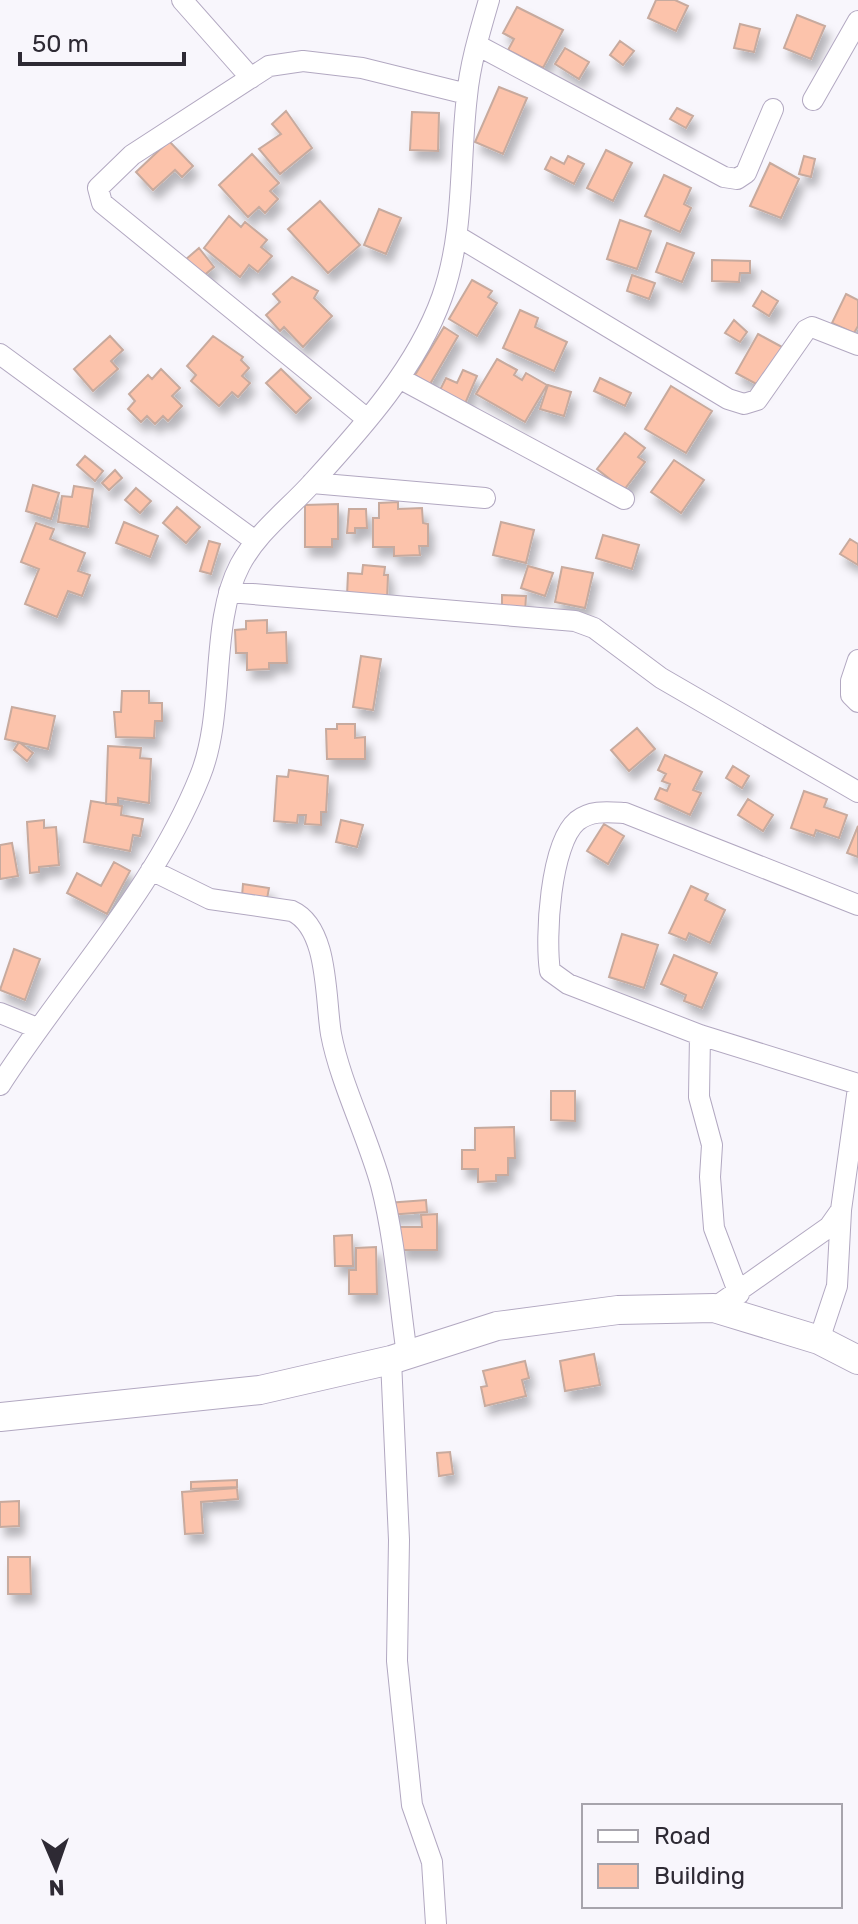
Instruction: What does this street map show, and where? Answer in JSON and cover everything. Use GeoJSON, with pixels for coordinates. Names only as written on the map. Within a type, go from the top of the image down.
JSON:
{"type":"FeatureCollection","features":[{"type":"Feature","properties":{"kind":"street"},"geometry":{"type":"LineString","coordinates":[[182,0],[251,78]]}},
{"type":"Feature","properties":{"kind":"street"},"geometry":{"type":"LineString","coordinates":[[0,1085],[37,1028],[104,942],[151,870],[202,773],[211,733],[229,592],[239,566],[255,541],[312,483],[399,378],[426,340],[444,293],[457,236],[467,94],[489,0]]}},
{"type":"Feature","properties":{"kind":"street"},"geometry":{"type":"LineString","coordinates":[[813,100],[858,21]]}},
{"type":"Feature","properties":{"kind":"street"},"geometry":{"type":"LineString","coordinates":[[477,45],[724,177],[737,179],[746,173],[773,109]]}},
{"type":"Feature","properties":{"kind":"street"},"geometry":{"type":"LineString","coordinates":[[366,418],[102,203],[98,194],[100,183],[132,155],[269,66],[303,61],[362,68],[467,94]]}},
{"type":"Feature","properties":{"kind":"street"},"geometry":{"type":"LineString","coordinates":[[457,236],[613,332],[736,402],[757,400],[806,330],[812,327],[858,345]]}},
{"type":"Feature","properties":{"kind":"street"},"geometry":{"type":"LineString","coordinates":[[0,354],[255,541]]}},
{"type":"Feature","properties":{"kind":"street"},"geometry":{"type":"LineString","coordinates":[[399,378],[624,499]]}},
{"type":"Feature","properties":{"kind":"street"},"geometry":{"type":"LineString","coordinates":[[312,483],[485,498]]}},
{"type":"Feature","properties":{"kind":"street"},"geometry":{"type":"LineString","coordinates":[[229,592],[575,621],[594,628],[661,678],[858,792]]}},
{"type":"Feature","properties":{"kind":"street"},"geometry":{"type":"LineString","coordinates":[[858,660],[851,681],[851,695],[858,702]]}},
{"type":"Feature","properties":{"kind":"street"},"geometry":{"type":"LineString","coordinates":[[819,1340],[837,1286],[841,1210],[858,1086],[700,1035],[568,984],[550,971],[547,950],[554,872],[575,823],[592,812],[625,813],[858,905]]}},
{"type":"Feature","properties":{"kind":"street"},"geometry":{"type":"LineString","coordinates":[[151,870],[210,899],[302,915],[310,927],[326,972],[332,1036],[381,1187],[399,1358],[397,1661],[412,1805],[432,1862],[436,1924]]}},
{"type":"Feature","properties":{"kind":"street"},"geometry":{"type":"LineString","coordinates":[[0,1013],[37,1028]]}},
{"type":"Feature","properties":{"kind":"street"},"geometry":{"type":"LineString","coordinates":[[700,1035],[699,1097],[712,1145],[710,1177],[714,1228],[739,1294]]}},
{"type":"Feature","properties":{"kind":"street"},"geometry":{"type":"LineString","coordinates":[[714,1308],[739,1294],[829,1227],[841,1210]]}},
{"type":"Feature","properties":{"kind":"street"},"geometry":{"type":"LineString","coordinates":[[840,1252],[858,1268]]}},
{"type":"Feature","properties":{"kind":"street"},"geometry":{"type":"LineString","coordinates":[[0,1417],[260,1390],[399,1358],[497,1326],[618,1310],[714,1308],[819,1340],[858,1360]]}},
{"type":"Feature","properties":{"kind":"building"},"geometry":{"type":"Polygon","coordinates":[[[656,0],[675,0],[688,6],[676,31],[648,18],[656,0]]]}},
{"type":"Feature","properties":{"kind":"building"},"geometry":{"type":"Polygon","coordinates":[[[517,7],[563,30],[543,68],[508,50],[514,39],[503,33],[517,7]]]}},
{"type":"Feature","properties":{"kind":"building"},"geometry":{"type":"Polygon","coordinates":[[[797,15],[825,26],[811,59],[784,48],[797,15]]]}},
{"type":"Feature","properties":{"kind":"building"},"geometry":{"type":"Polygon","coordinates":[[[740,24],[760,29],[754,52],[734,48],[740,24]]]}},
{"type":"Feature","properties":{"kind":"building"},"geometry":{"type":"Polygon","coordinates":[[[620,41],[634,51],[623,65],[610,55],[620,41]]]}},
{"type":"Feature","properties":{"kind":"building"},"geometry":{"type":"Polygon","coordinates":[[[565,48],[589,62],[579,79],[555,64],[565,48]]]}},
{"type":"Feature","properties":{"kind":"building"},"geometry":{"type":"Polygon","coordinates":[[[499,87],[527,98],[503,154],[475,142],[499,87]]]}},
{"type":"Feature","properties":{"kind":"building"},"geometry":{"type":"Polygon","coordinates":[[[677,108],[693,116],[686,128],[670,119],[677,108]]]}},
{"type":"Feature","properties":{"kind":"building"},"geometry":{"type":"Polygon","coordinates":[[[286,111],[312,148],[280,174],[259,149],[281,134],[272,124],[286,111]]]}},
{"type":"Feature","properties":{"kind":"building"},"geometry":{"type":"Polygon","coordinates":[[[412,112],[439,113],[438,151],[410,150],[412,112]]]}},
{"type":"Feature","properties":{"kind":"building"},"geometry":{"type":"Polygon","coordinates":[[[169,141],[193,166],[182,177],[175,170],[153,190],[136,172],[169,141]]]}},
{"type":"Feature","properties":{"kind":"building"},"geometry":{"type":"Polygon","coordinates":[[[606,150],[632,163],[613,201],[587,188],[606,150]]]}},
{"type":"Feature","properties":{"kind":"building"},"geometry":{"type":"Polygon","coordinates":[[[252,154],[279,183],[270,191],[278,199],[265,213],[259,207],[248,217],[219,185],[252,154]]]}},
{"type":"Feature","properties":{"kind":"building"},"geometry":{"type":"Polygon","coordinates":[[[568,156],[584,164],[574,184],[545,169],[551,157],[564,164],[568,156]]]}},
{"type":"Feature","properties":{"kind":"building"},"geometry":{"type":"Polygon","coordinates":[[[804,156],[815,159],[811,177],[799,174],[804,156]]]}},
{"type":"Feature","properties":{"kind":"building"},"geometry":{"type":"Polygon","coordinates":[[[770,163],[799,179],[781,218],[750,206],[770,163]]]}},
{"type":"Feature","properties":{"kind":"building"},"geometry":{"type":"Polygon","coordinates":[[[664,175],[691,188],[684,204],[691,208],[680,232],[645,216],[664,175]]]}},
{"type":"Feature","properties":{"kind":"building"},"geometry":{"type":"Polygon","coordinates":[[[320,201],[360,245],[328,273],[288,229],[320,201]]]}},
{"type":"Feature","properties":{"kind":"building"},"geometry":{"type":"Polygon","coordinates":[[[379,209],[401,218],[386,254],[364,245],[379,209]]]}},
{"type":"Feature","properties":{"kind":"building"},"geometry":{"type":"Polygon","coordinates":[[[229,216],[241,227],[245,222],[267,240],[261,247],[272,256],[258,272],[249,265],[240,277],[204,248],[229,216]]]}},
{"type":"Feature","properties":{"kind":"building"},"geometry":{"type":"Polygon","coordinates":[[[620,220],[651,231],[637,269],[607,259],[620,220]]]}},
{"type":"Feature","properties":{"kind":"building"},"geometry":{"type":"Polygon","coordinates":[[[667,243],[694,253],[682,282],[656,272],[667,243]]]}},
{"type":"Feature","properties":{"kind":"building"},"geometry":{"type":"Polygon","coordinates":[[[199,248],[214,267],[201,278],[185,260],[199,248]]]}},
{"type":"Feature","properties":{"kind":"building"},"geometry":{"type":"Polygon","coordinates":[[[712,260],[750,261],[750,273],[740,273],[739,282],[712,281],[712,260]]]}},
{"type":"Feature","properties":{"kind":"building"},"geometry":{"type":"Polygon","coordinates":[[[632,275],[655,283],[649,299],[627,291],[632,275]]]}},
{"type":"Feature","properties":{"kind":"building"},"geometry":{"type":"Polygon","coordinates":[[[292,277],[318,291],[314,298],[332,316],[303,347],[284,327],[280,331],[266,315],[280,302],[273,294],[292,277]]]}},
{"type":"Feature","properties":{"kind":"building"},"geometry":{"type":"Polygon","coordinates":[[[472,280],[492,291],[488,297],[497,303],[477,336],[449,319],[472,280]]]}},
{"type":"Feature","properties":{"kind":"building"},"geometry":{"type":"Polygon","coordinates":[[[762,291],[778,301],[769,316],[753,306],[762,291]]]}},
{"type":"Feature","properties":{"kind":"building"},"geometry":{"type":"Polygon","coordinates":[[[846,294],[858,300],[858,326],[854,333],[832,323],[846,294]]]}},
{"type":"Feature","properties":{"kind":"building"},"geometry":{"type":"Polygon","coordinates":[[[520,310],[538,318],[535,327],[567,342],[554,371],[503,348],[520,310]]]}},
{"type":"Feature","properties":{"kind":"building"},"geometry":{"type":"Polygon","coordinates":[[[734,320],[747,332],[740,342],[725,333],[734,320]]]}},
{"type":"Feature","properties":{"kind":"building"},"geometry":{"type":"Polygon","coordinates":[[[444,327],[458,336],[430,384],[415,375],[444,327]]]}},
{"type":"Feature","properties":{"kind":"building"},"geometry":{"type":"Polygon","coordinates":[[[758,334],[782,347],[760,386],[736,373],[758,334]]]}},
{"type":"Feature","properties":{"kind":"building"},"geometry":{"type":"Polygon","coordinates":[[[110,336],[123,350],[111,361],[118,369],[93,391],[74,369],[110,336]]]}},
{"type":"Feature","properties":{"kind":"building"},"geometry":{"type":"Polygon","coordinates":[[[213,336],[243,357],[241,360],[249,368],[242,376],[250,383],[238,397],[232,392],[219,406],[191,381],[196,375],[187,366],[213,336]]]}},
{"type":"Feature","properties":{"kind":"building"},"geometry":{"type":"Polygon","coordinates":[[[497,359],[517,370],[514,375],[522,380],[526,373],[547,385],[525,422],[476,394],[497,359]]]}},
{"type":"Feature","properties":{"kind":"building"},"geometry":{"type":"Polygon","coordinates":[[[161,369],[180,388],[172,396],[182,406],[168,421],[163,416],[155,424],[147,416],[141,422],[128,409],[135,401],[129,394],[148,375],[152,379],[161,369]]]}},
{"type":"Feature","properties":{"kind":"building"},"geometry":{"type":"Polygon","coordinates":[[[281,369],[311,398],[296,413],[266,383],[281,369]]]}},
{"type":"Feature","properties":{"kind":"building"},"geometry":{"type":"Polygon","coordinates":[[[463,370],[477,376],[464,406],[438,394],[446,378],[457,383],[463,370]]]}},
{"type":"Feature","properties":{"kind":"building"},"geometry":{"type":"Polygon","coordinates":[[[600,378],[631,393],[625,406],[594,391],[600,378]]]}},
{"type":"Feature","properties":{"kind":"building"},"geometry":{"type":"Polygon","coordinates":[[[548,385],[571,392],[564,416],[540,409],[548,385]]]}},
{"type":"Feature","properties":{"kind":"building"},"geometry":{"type":"Polygon","coordinates":[[[671,386],[712,411],[686,453],[645,429],[671,386]]]}},
{"type":"Feature","properties":{"kind":"building"},"geometry":{"type":"Polygon","coordinates":[[[625,433],[645,448],[638,457],[645,462],[624,490],[597,469],[625,433]]]}},
{"type":"Feature","properties":{"kind":"building"},"geometry":{"type":"Polygon","coordinates":[[[85,456],[103,471],[95,481],[77,465],[85,456]]]}},
{"type":"Feature","properties":{"kind":"building"},"geometry":{"type":"Polygon","coordinates":[[[674,460],[704,480],[681,513],[651,492],[674,460]]]}},
{"type":"Feature","properties":{"kind":"building"},"geometry":{"type":"Polygon","coordinates":[[[115,470],[122,478],[109,490],[102,483],[115,470]]]}},
{"type":"Feature","properties":{"kind":"building"},"geometry":{"type":"Polygon","coordinates":[[[33,485],[59,493],[51,519],[26,511],[33,485]]]}},
{"type":"Feature","properties":{"kind":"building"},"geometry":{"type":"Polygon","coordinates":[[[74,486],[93,489],[88,527],[58,522],[62,496],[72,497],[74,486]]]}},
{"type":"Feature","properties":{"kind":"building"},"geometry":{"type":"Polygon","coordinates":[[[136,488],[151,501],[140,513],[125,500],[136,488]]]}},
{"type":"Feature","properties":{"kind":"building"},"geometry":{"type":"Polygon","coordinates":[[[398,502],[398,509],[422,508],[423,523],[428,524],[428,546],[419,546],[420,555],[394,556],[394,547],[373,547],[373,518],[379,518],[379,503],[398,502]]]}},
{"type":"Feature","properties":{"kind":"building"},"geometry":{"type":"Polygon","coordinates":[[[338,504],[338,539],[332,539],[332,547],[305,547],[305,505],[338,504]]]}},
{"type":"Feature","properties":{"kind":"building"},"geometry":{"type":"Polygon","coordinates":[[[177,507],[200,527],[186,543],[163,523],[177,507]]]}},
{"type":"Feature","properties":{"kind":"building"},"geometry":{"type":"Polygon","coordinates":[[[349,509],[366,509],[367,528],[355,528],[355,533],[347,533],[349,509]]]}},
{"type":"Feature","properties":{"kind":"building"},"geometry":{"type":"Polygon","coordinates":[[[124,522],[158,536],[150,557],[116,543],[124,522]]]}},
{"type":"Feature","properties":{"kind":"building"},"geometry":{"type":"Polygon","coordinates":[[[501,522],[534,530],[526,563],[493,555],[501,522]]]}},
{"type":"Feature","properties":{"kind":"building"},"geometry":{"type":"Polygon","coordinates":[[[36,523],[54,529],[50,539],[85,553],[78,571],[90,575],[82,596],[68,591],[57,617],[25,604],[39,569],[21,562],[36,523]]]}},
{"type":"Feature","properties":{"kind":"building"},"geometry":{"type":"Polygon","coordinates":[[[603,535],[639,545],[632,569],[596,558],[603,535]]]}},
{"type":"Feature","properties":{"kind":"building"},"geometry":{"type":"Polygon","coordinates":[[[850,539],[858,544],[858,565],[840,554],[850,539]]]}},
{"type":"Feature","properties":{"kind":"building"},"geometry":{"type":"Polygon","coordinates":[[[209,541],[220,544],[211,574],[200,571],[209,541]]]}},
{"type":"Feature","properties":{"kind":"building"},"geometry":{"type":"Polygon","coordinates":[[[363,565],[385,567],[384,575],[388,575],[387,599],[347,596],[348,573],[362,574],[363,565]]]}},
{"type":"Feature","properties":{"kind":"building"},"geometry":{"type":"Polygon","coordinates":[[[528,566],[553,573],[545,596],[521,588],[528,566]]]}},
{"type":"Feature","properties":{"kind":"building"},"geometry":{"type":"Polygon","coordinates":[[[562,567],[593,573],[585,608],[555,602],[562,567]]]}},
{"type":"Feature","properties":{"kind":"building"},"geometry":{"type":"Polygon","coordinates":[[[502,595],[526,596],[525,613],[502,612],[502,595]]]}},
{"type":"Feature","properties":{"kind":"building"},"geometry":{"type":"Polygon","coordinates":[[[267,620],[267,633],[286,632],[287,663],[269,663],[269,669],[247,670],[247,653],[236,653],[235,630],[246,629],[246,621],[267,620]]]}},
{"type":"Feature","properties":{"kind":"building"},"geometry":{"type":"Polygon","coordinates":[[[361,656],[381,659],[373,710],[353,707],[361,656]]]}},
{"type":"Feature","properties":{"kind":"building"},"geometry":{"type":"Polygon","coordinates":[[[122,691],[149,691],[149,703],[162,703],[162,721],[155,721],[154,738],[116,737],[114,712],[121,712],[122,691]]]}},
{"type":"Feature","properties":{"kind":"building"},"geometry":{"type":"Polygon","coordinates":[[[12,707],[55,716],[48,749],[5,739],[12,707]]]}},
{"type":"Feature","properties":{"kind":"building"},"geometry":{"type":"Polygon","coordinates":[[[337,724],[355,724],[355,738],[365,737],[365,759],[327,759],[326,729],[337,729],[337,724]]]}},
{"type":"Feature","properties":{"kind":"building"},"geometry":{"type":"Polygon","coordinates":[[[637,728],[655,749],[629,771],[611,750],[637,728]]]}},
{"type":"Feature","properties":{"kind":"building"},"geometry":{"type":"Polygon","coordinates":[[[19,742],[33,753],[27,761],[14,750],[19,742]]]}},
{"type":"Feature","properties":{"kind":"building"},"geometry":{"type":"Polygon","coordinates":[[[108,746],[141,748],[140,758],[151,759],[149,803],[118,798],[118,804],[106,804],[108,746]]]}},
{"type":"Feature","properties":{"kind":"building"},"geometry":{"type":"Polygon","coordinates":[[[665,755],[702,772],[693,790],[701,793],[690,815],[655,799],[660,788],[667,791],[670,784],[662,781],[666,774],[658,770],[665,755]]]}},
{"type":"Feature","properties":{"kind":"building"},"geometry":{"type":"Polygon","coordinates":[[[733,766],[749,776],[742,788],[726,778],[733,766]]]}},
{"type":"Feature","properties":{"kind":"building"},"geometry":{"type":"Polygon","coordinates":[[[289,770],[328,776],[326,812],[321,812],[321,825],[305,824],[306,815],[298,815],[297,823],[274,821],[277,776],[288,777],[289,770]]]}},
{"type":"Feature","properties":{"kind":"building"},"geometry":{"type":"Polygon","coordinates":[[[804,791],[827,799],[824,807],[847,815],[839,838],[816,830],[814,836],[791,828],[804,791]]]}},
{"type":"Feature","properties":{"kind":"building"},"geometry":{"type":"Polygon","coordinates":[[[748,799],[773,815],[763,831],[738,815],[748,799]]]}},
{"type":"Feature","properties":{"kind":"building"},"geometry":{"type":"Polygon","coordinates":[[[91,801],[122,806],[121,815],[143,819],[140,836],[133,835],[130,851],[84,842],[91,801]]]}},
{"type":"Feature","properties":{"kind":"building"},"geometry":{"type":"Polygon","coordinates":[[[44,820],[44,828],[56,827],[59,865],[39,867],[39,872],[30,873],[27,822],[44,820]]]}},
{"type":"Feature","properties":{"kind":"building"},"geometry":{"type":"Polygon","coordinates":[[[341,820],[363,825],[357,847],[336,842],[341,820]]]}},
{"type":"Feature","properties":{"kind":"building"},"geometry":{"type":"Polygon","coordinates":[[[604,824],[624,836],[608,864],[587,851],[604,824]]]}},
{"type":"Feature","properties":{"kind":"building"},"geometry":{"type":"Polygon","coordinates":[[[858,826],[858,857],[847,853],[858,826]]]}},
{"type":"Feature","properties":{"kind":"building"},"geometry":{"type":"Polygon","coordinates":[[[12,843],[18,876],[0,879],[0,845],[12,843]]]}},
{"type":"Feature","properties":{"kind":"building"},"geometry":{"type":"Polygon","coordinates":[[[114,862],[130,871],[107,914],[67,893],[77,873],[101,886],[114,862]]]}},
{"type":"Feature","properties":{"kind":"building"},"geometry":{"type":"Polygon","coordinates":[[[243,884],[269,888],[267,899],[242,896],[243,884]]]}},
{"type":"Feature","properties":{"kind":"building"},"geometry":{"type":"Polygon","coordinates":[[[691,886],[708,894],[705,900],[725,910],[710,943],[689,933],[686,940],[669,933],[691,886]]]}},
{"type":"Feature","properties":{"kind":"building"},"geometry":{"type":"Polygon","coordinates":[[[622,934],[658,945],[644,988],[609,977],[622,934]]]}},
{"type":"Feature","properties":{"kind":"building"},"geometry":{"type":"Polygon","coordinates":[[[14,949],[40,959],[25,1000],[0,990],[14,949]]]}},
{"type":"Feature","properties":{"kind":"building"},"geometry":{"type":"Polygon","coordinates":[[[674,955],[717,973],[702,1008],[684,1001],[686,995],[661,984],[674,955]]]}},
{"type":"Feature","properties":{"kind":"building"},"geometry":{"type":"Polygon","coordinates":[[[551,1091],[575,1091],[575,1121],[551,1120],[551,1091]]]}},
{"type":"Feature","properties":{"kind":"building"},"geometry":{"type":"Polygon","coordinates":[[[514,1127],[515,1158],[508,1158],[508,1175],[496,1175],[496,1181],[478,1182],[478,1169],[462,1169],[462,1150],[475,1150],[475,1128],[514,1127]]]}},
{"type":"Feature","properties":{"kind":"building"},"geometry":{"type":"Polygon","coordinates":[[[426,1200],[427,1212],[388,1215],[387,1203],[426,1200]]]}},
{"type":"Feature","properties":{"kind":"building"},"geometry":{"type":"Polygon","coordinates":[[[437,1214],[437,1250],[400,1250],[400,1227],[422,1227],[421,1215],[437,1214]]]}},
{"type":"Feature","properties":{"kind":"building"},"geometry":{"type":"Polygon","coordinates":[[[352,1235],[353,1266],[335,1266],[334,1236],[352,1235]]]}},
{"type":"Feature","properties":{"kind":"building"},"geometry":{"type":"Polygon","coordinates":[[[376,1247],[377,1294],[349,1294],[349,1270],[356,1270],[356,1248],[376,1247]]]}},
{"type":"Feature","properties":{"kind":"building"},"geometry":{"type":"Polygon","coordinates":[[[594,1354],[600,1385],[565,1391],[560,1361],[594,1354]]]}},
{"type":"Feature","properties":{"kind":"building"},"geometry":{"type":"Polygon","coordinates":[[[525,1361],[529,1378],[522,1380],[526,1396],[485,1406],[481,1387],[487,1386],[483,1371],[525,1361]]]}},
{"type":"Feature","properties":{"kind":"building"},"geometry":{"type":"Polygon","coordinates":[[[450,1452],[453,1474],[439,1476],[437,1453],[450,1452]]]}},
{"type":"Feature","properties":{"kind":"building"},"geometry":{"type":"Polygon","coordinates":[[[237,1480],[237,1487],[191,1489],[191,1482],[237,1480]]]}},
{"type":"Feature","properties":{"kind":"building"},"geometry":{"type":"Polygon","coordinates":[[[237,1488],[238,1499],[201,1502],[203,1533],[185,1534],[182,1492],[237,1488]]]}},
{"type":"Feature","properties":{"kind":"building"},"geometry":{"type":"Polygon","coordinates":[[[19,1501],[19,1526],[0,1527],[0,1502],[19,1501]]]}},
{"type":"Feature","properties":{"kind":"building"},"geometry":{"type":"Polygon","coordinates":[[[8,1557],[30,1557],[31,1594],[8,1594],[8,1557]]]}}]}
